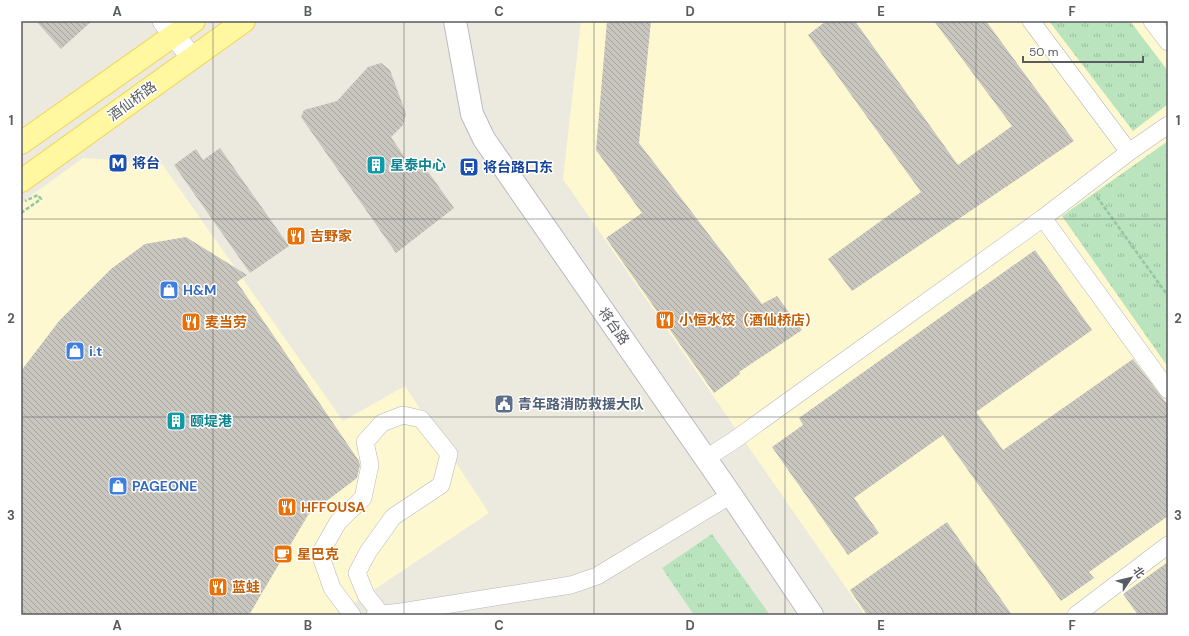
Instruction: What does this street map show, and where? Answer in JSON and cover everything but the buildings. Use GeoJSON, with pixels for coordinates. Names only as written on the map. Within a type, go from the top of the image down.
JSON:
{"type":"FeatureCollection","features":[{"type":"Feature","properties":{"kind":"main road"},"geometry":{"type":"LineString","coordinates":[[21,143],[169,28],[194,21]]}},
{"type":"Feature","properties":{"kind":"main road","name":"酒仙桥路"},"geometry":{"type":"LineString","coordinates":[[23,191],[192,58],[244,21]]}},
{"type":"Feature","properties":{"kind":"main road","name":"将台路"},"geometry":{"type":"LineString","coordinates":[[455,21],[472,114],[484,139],[731,495],[812,615]]}},
{"type":"Feature","properties":{"kind":"street"},"geometry":{"type":"LineString","coordinates":[[1031,21],[1129,152]]}},
{"type":"Feature","properties":{"kind":"street"},"geometry":{"type":"LineString","coordinates":[[1152,21],[1168,42]]}},
{"type":"Feature","properties":{"kind":"street"},"geometry":{"type":"LineString","coordinates":[[169,28],[192,58]]}},
{"type":"Feature","properties":{"kind":"street"},"geometry":{"type":"LineString","coordinates":[[705,459],[733,441],[1043,218],[1129,152],[1168,125]]}},
{"type":"Feature","properties":{"kind":"street"},"geometry":{"type":"LineString","coordinates":[[1043,218],[1168,390]]}},
{"type":"Feature","properties":{"kind":"street"},"geometry":{"type":"LineString","coordinates":[[352,615],[332,588],[320,554],[338,522],[363,498],[370,465],[365,442],[382,423],[403,415],[421,419],[449,454],[441,484],[393,517],[368,552],[357,573],[366,595],[378,615],[571,585],[596,576],[731,495]]}},
{"type":"Feature","properties":{"kind":"street"},"geometry":{"type":"LineString","coordinates":[[1076,615],[1168,545]]}},
{"type":"Feature","properties":{"kind":"path"},"geometry":{"type":"LineString","coordinates":[[1088,184],[1168,296]]}},
{"type":"Feature","properties":{"kind":"path"},"geometry":{"type":"LineString","coordinates":[[21,213],[41,199],[38,195],[23,191]]}},
{"type":"Feature","properties":{"kind":"shaded area"},"geometry":{"type":"Polygon","coordinates":[[[581,21],[1168,21],[1168,615],[865,615],[563,179],[581,21]]]}},
{"type":"Feature","properties":{"kind":"shaded area","name":"颐堤港"},"geometry":{"type":"Polygon","coordinates":[[[83,158],[162,164],[343,421],[405,386],[489,513],[336,615],[21,615],[21,203],[83,158]]]}},
{"type":"Feature","properties":{"kind":"green space"},"geometry":{"type":"Polygon","coordinates":[[[1049,21],[1130,21],[1168,71],[1168,104],[1133,131],[1049,21]]]}},
{"type":"Feature","properties":{"kind":"green space"},"geometry":{"type":"Polygon","coordinates":[[[1168,141],[1168,367],[1062,216],[1168,141]]]}},
{"type":"Feature","properties":{"kind":"green space"},"geometry":{"type":"Polygon","coordinates":[[[712,534],[770,615],[694,615],[662,568],[712,534]]]}},
{"type":"Feature","properties":{"kind":"place","name":"将台"},"geometry":{"type":"Point","coordinates":[118,163]}},
{"type":"Feature","properties":{"kind":"place","name":"星泰中心"},"geometry":{"type":"Point","coordinates":[376,165]}},
{"type":"Feature","properties":{"kind":"place","name":"将台路口东"},"geometry":{"type":"Point","coordinates":[469,167]}},
{"type":"Feature","properties":{"kind":"place","name":"吉野家"},"geometry":{"type":"Point","coordinates":[296,236]}},
{"type":"Feature","properties":{"kind":"place","name":"H&M"},"geometry":{"type":"Point","coordinates":[169,290]}},
{"type":"Feature","properties":{"kind":"place","name":"小恒水饺（酒仙桥店）"},"geometry":{"type":"Point","coordinates":[665,320]}},
{"type":"Feature","properties":{"kind":"place","name":"麦当劳"},"geometry":{"type":"Point","coordinates":[191,322]}},
{"type":"Feature","properties":{"kind":"place","name":"i.t"},"geometry":{"type":"Point","coordinates":[75,351]}},
{"type":"Feature","properties":{"kind":"place","name":"青年路消防救援大队"},"geometry":{"type":"Point","coordinates":[504,404]}},
{"type":"Feature","properties":{"kind":"place","name":"颐堤港"},"geometry":{"type":"Point","coordinates":[176,421]}},
{"type":"Feature","properties":{"kind":"place","name":"PAGEONE"},"geometry":{"type":"Point","coordinates":[118,486]}},
{"type":"Feature","properties":{"kind":"place","name":"HFFOUSA"},"geometry":{"type":"Point","coordinates":[287,507]}},
{"type":"Feature","properties":{"kind":"place","name":"星巴克"},"geometry":{"type":"Point","coordinates":[283,554]}},
{"type":"Feature","properties":{"kind":"place","name":"蓝蛙"},"geometry":{"type":"Point","coordinates":[218,587]}}]}
